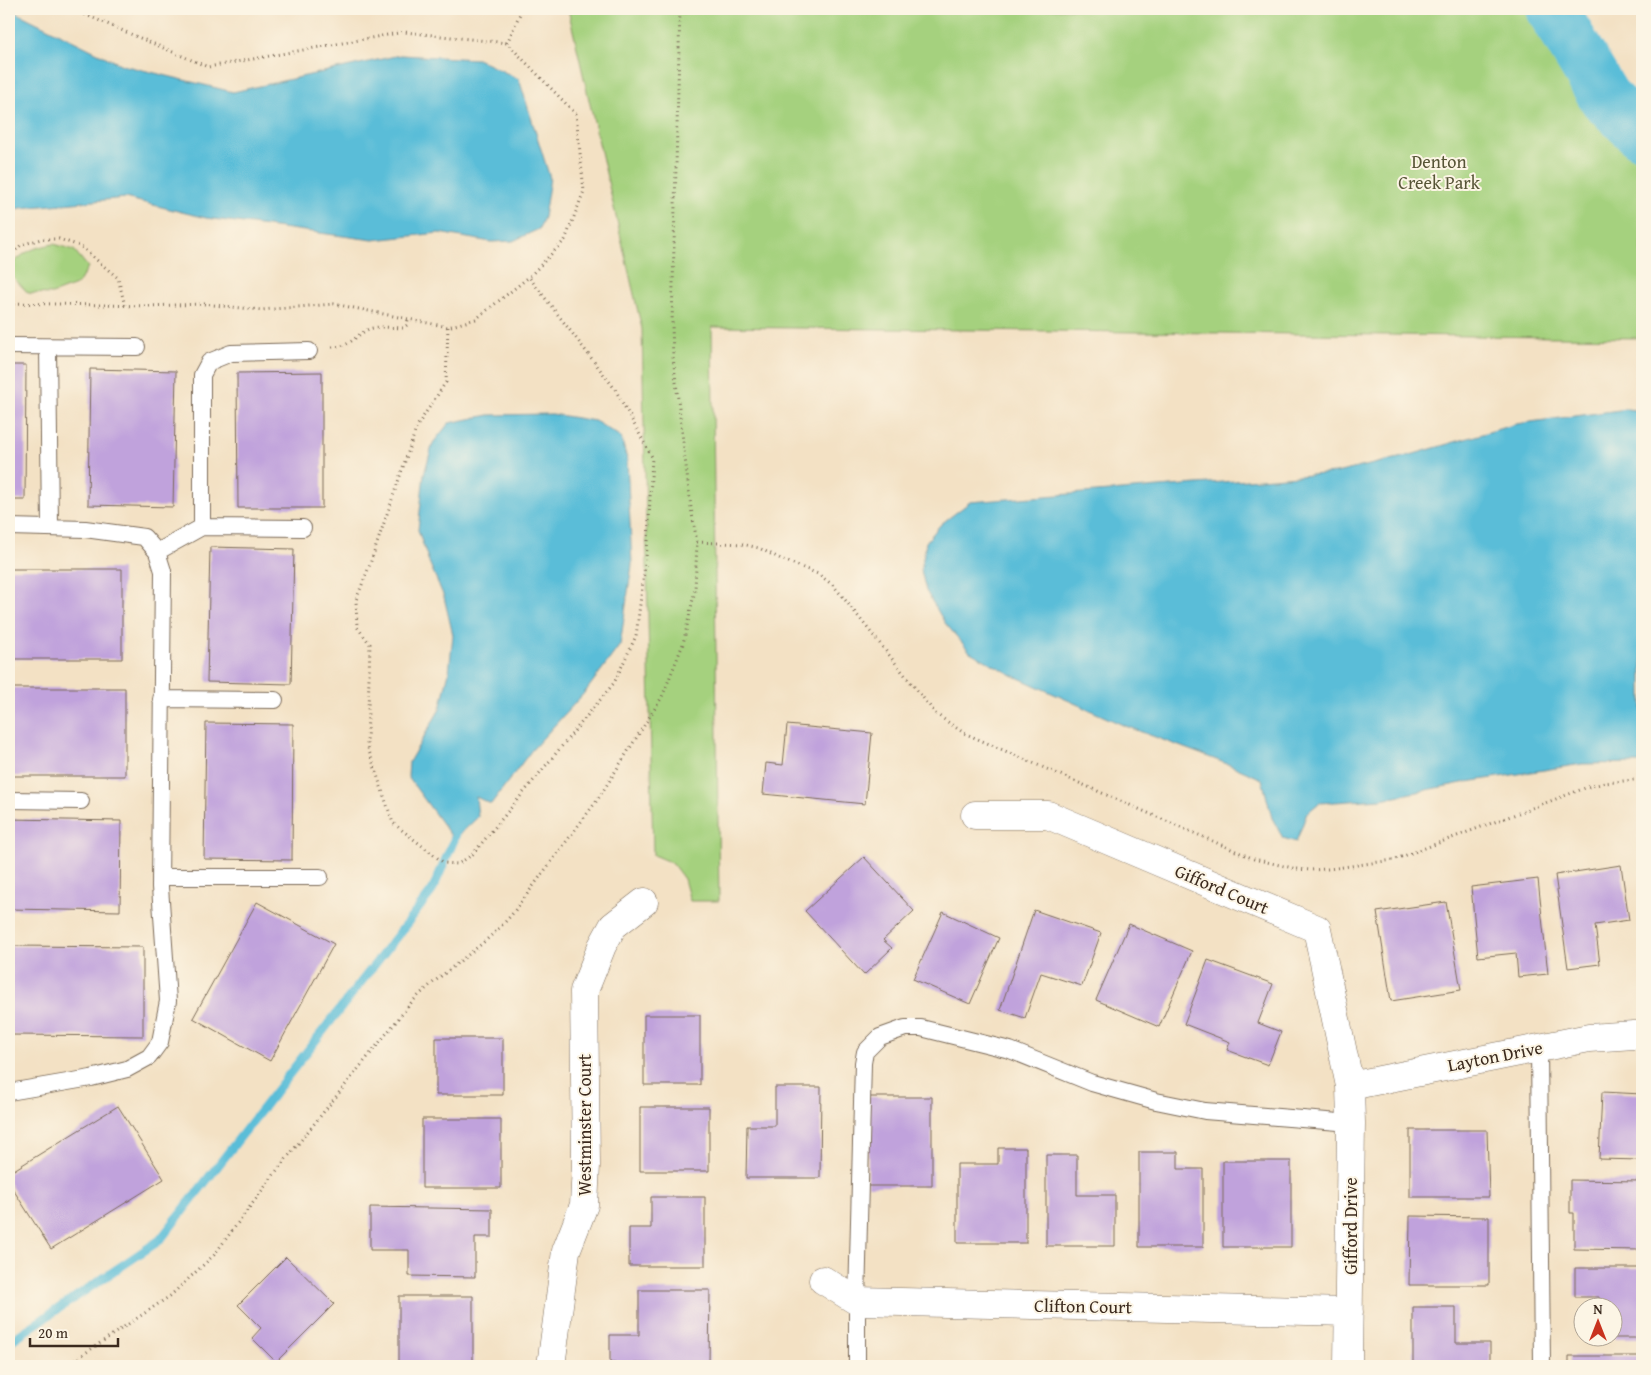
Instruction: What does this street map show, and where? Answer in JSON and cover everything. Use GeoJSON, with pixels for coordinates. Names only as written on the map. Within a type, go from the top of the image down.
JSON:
{"type":"FeatureCollection","features":[{"type":"Feature","properties":{"kind":"street","name":"Gifford Court"},"geometry":{"type":"LineString","coordinates":[[975,815],[1048,815],[1317,930],[1350,1086]]}},
{"type":"Feature","properties":{"kind":"street","name":"Westminster Court"},"geometry":{"type":"LineString","coordinates":[[551,1366],[566,1251],[584,1205],[586,1165],[584,991],[602,946],[613,926],[644,902]]}},
{"type":"Feature","properties":{"kind":"street","name":"Layton Drive"},"geometry":{"type":"LineString","coordinates":[[1350,1086],[1589,1038],[1642,1035]]}},
{"type":"Feature","properties":{"kind":"street","name":"Gifford Drive"},"geometry":{"type":"LineString","coordinates":[[1348,1366],[1350,1086]]}},
{"type":"Feature","properties":{"kind":"street","name":"Clifton Court"},"geometry":{"type":"LineString","coordinates":[[822,1280],[856,1300],[1349,1312]]}},
{"type":"Feature","properties":{"kind":"lane"},"geometry":{"type":"LineString","coordinates":[[9,346],[137,347]]}},
{"type":"Feature","properties":{"kind":"lane"},"geometry":{"type":"LineString","coordinates":[[48,347],[50,527]]}},
{"type":"Feature","properties":{"kind":"lane"},"geometry":{"type":"LineString","coordinates":[[202,527],[202,375],[209,362],[231,353],[309,351]]}},
{"type":"Feature","properties":{"kind":"lane"},"geometry":{"type":"LineString","coordinates":[[9,527],[85,529],[144,537],[157,552],[163,571],[160,877],[168,1002],[160,1042],[149,1057],[127,1069],[90,1078],[9,1092]]}},
{"type":"Feature","properties":{"kind":"lane"},"geometry":{"type":"LineString","coordinates":[[157,552],[202,527],[303,528]]}},
{"type":"Feature","properties":{"kind":"lane"},"geometry":{"type":"LineString","coordinates":[[161,699],[275,700]]}},
{"type":"Feature","properties":{"kind":"lane"},"geometry":{"type":"LineString","coordinates":[[9,800],[81,801]]}},
{"type":"Feature","properties":{"kind":"lane"},"geometry":{"type":"LineString","coordinates":[[160,877],[320,877]]}},
{"type":"Feature","properties":{"kind":"lane"},"geometry":{"type":"LineString","coordinates":[[857,1366],[856,1300],[863,1063],[865,1052],[880,1037],[905,1028],[921,1028],[1010,1050],[1092,1083],[1185,1107],[1205,1111],[1351,1123]]}},
{"type":"Feature","properties":{"kind":"lane"},"geometry":{"type":"LineString","coordinates":[[1539,1047],[1542,1366]]}},
{"type":"Feature","properties":{"kind":"path"},"geometry":{"type":"LineString","coordinates":[[9,303],[124,306],[204,304],[261,310],[334,304],[448,327],[476,319],[529,277],[565,240],[584,191],[576,114],[507,43],[404,32],[208,67],[72,9]]}},
{"type":"Feature","properties":{"kind":"path"},"geometry":{"type":"LineString","coordinates":[[507,43],[522,9]]}},
{"type":"Feature","properties":{"kind":"path"},"geometry":{"type":"LineString","coordinates":[[66,1366],[170,1296],[214,1255],[278,1169],[411,1003],[425,988],[499,930],[513,913],[598,799],[662,697],[683,644],[695,590],[697,542],[690,508],[673,357],[672,332],[680,9]]}},
{"type":"Feature","properties":{"kind":"path"},"geometry":{"type":"LineString","coordinates":[[9,257],[21,245],[41,239],[58,239],[80,246],[118,278],[124,306]]}},
{"type":"Feature","properties":{"kind":"path"},"geometry":{"type":"LineString","coordinates":[[448,327],[446,382],[417,426],[356,600],[357,626],[370,644],[367,745],[393,823],[444,863],[458,864],[472,855],[614,683],[636,636],[648,541],[652,457],[615,389],[529,277]]}},
{"type":"Feature","properties":{"kind":"path"},"geometry":{"type":"LineString","coordinates":[[309,351],[317,348],[344,346],[367,330],[403,328],[408,320]]}},
{"type":"Feature","properties":{"kind":"path"},"geometry":{"type":"LineString","coordinates":[[697,542],[751,546],[818,574],[834,586],[936,714],[964,734],[1254,860],[1310,870],[1394,860],[1575,792],[1605,783],[1642,779]]}},
{"type":"Feature","properties":{"kind":"green space","name":"Denton Creek Park"},"geometry":{"type":"Polygon","coordinates":[[[568,9],[1552,9],[1605,98],[1642,134],[1642,338],[712,327],[719,901],[690,901],[684,879],[672,863],[653,855],[642,329],[568,9]]]}},
{"type":"Feature","properties":{"kind":"green space"},"geometry":{"type":"Polygon","coordinates":[[[54,244],[74,250],[88,267],[78,284],[52,294],[28,293],[12,276],[11,265],[31,250],[54,244]]]}},
{"type":"Feature","properties":{"kind":"water"},"geometry":{"type":"Polygon","coordinates":[[[9,9],[122,65],[233,92],[400,55],[477,59],[519,79],[550,178],[544,217],[539,229],[513,241],[491,242],[439,233],[373,240],[206,218],[125,198],[21,208],[9,211],[9,9]]]}},
{"type":"Feature","properties":{"kind":"water"},"geometry":{"type":"Polygon","coordinates":[[[1627,409],[1642,411],[1642,763],[1582,764],[1467,782],[1381,799],[1319,803],[1307,813],[1296,842],[1283,838],[1272,818],[1262,779],[1123,725],[1014,676],[970,652],[945,623],[926,591],[921,570],[926,542],[941,524],[970,502],[1336,473],[1407,456],[1516,424],[1627,409]]]}},
{"type":"Feature","properties":{"kind":"water"},"geometry":{"type":"Polygon","coordinates":[[[552,414],[595,421],[621,437],[627,459],[632,565],[620,645],[586,691],[531,751],[491,804],[476,797],[478,817],[454,840],[408,777],[409,762],[440,709],[449,672],[453,635],[444,597],[418,530],[424,474],[433,443],[449,423],[489,415],[552,414]]]}},
{"type":"Feature","properties":{"kind":"building"},"geometry":{"type":"Polygon","coordinates":[[[9,365],[26,365],[25,500],[9,500],[9,365]]]}},
{"type":"Feature","properties":{"kind":"building"},"geometry":{"type":"Polygon","coordinates":[[[90,369],[176,371],[173,507],[88,505],[90,369]]]}},
{"type":"Feature","properties":{"kind":"building"},"geometry":{"type":"Polygon","coordinates":[[[322,372],[322,508],[238,508],[237,373],[322,372]]]}},
{"type":"Feature","properties":{"kind":"building"},"geometry":{"type":"Polygon","coordinates":[[[210,547],[294,549],[291,684],[207,682],[210,547]]]}},
{"type":"Feature","properties":{"kind":"building"},"geometry":{"type":"Polygon","coordinates":[[[9,569],[122,569],[122,659],[9,659],[9,569]]]}},
{"type":"Feature","properties":{"kind":"building"},"geometry":{"type":"Polygon","coordinates":[[[9,688],[125,688],[125,776],[9,776],[9,688]]]}},
{"type":"Feature","properties":{"kind":"building"},"geometry":{"type":"Polygon","coordinates":[[[206,723],[293,724],[292,860],[204,859],[206,723]]]}},
{"type":"Feature","properties":{"kind":"building"},"geometry":{"type":"Polygon","coordinates":[[[787,725],[872,733],[865,804],[763,794],[766,763],[783,765],[787,725]]]}},
{"type":"Feature","properties":{"kind":"building"},"geometry":{"type":"Polygon","coordinates":[[[9,819],[121,821],[120,911],[9,909],[9,819]]]}},
{"type":"Feature","properties":{"kind":"building"},"geometry":{"type":"Polygon","coordinates":[[[864,857],[914,911],[883,940],[892,948],[864,975],[805,911],[864,857]]]}},
{"type":"Feature","properties":{"kind":"building"},"geometry":{"type":"Polygon","coordinates":[[[1621,865],[1629,920],[1595,925],[1600,964],[1568,968],[1555,875],[1621,865]]]}},
{"type":"Feature","properties":{"kind":"building"},"geometry":{"type":"Polygon","coordinates":[[[1538,879],[1548,974],[1518,977],[1516,953],[1478,957],[1471,887],[1538,879]]]}},
{"type":"Feature","properties":{"kind":"building"},"geometry":{"type":"Polygon","coordinates":[[[257,902],[334,944],[270,1061],[193,1018],[257,902]]]}},
{"type":"Feature","properties":{"kind":"building"},"geometry":{"type":"Polygon","coordinates":[[[1446,902],[1461,990],[1391,1001],[1377,912],[1446,902]]]}},
{"type":"Feature","properties":{"kind":"building"},"geometry":{"type":"Polygon","coordinates":[[[1034,910],[1101,933],[1082,986],[1041,973],[1025,1018],[1000,1010],[1034,910]]]}},
{"type":"Feature","properties":{"kind":"building"},"geometry":{"type":"Polygon","coordinates":[[[943,912],[999,938],[970,1004],[913,979],[943,912]]]}},
{"type":"Feature","properties":{"kind":"building"},"geometry":{"type":"Polygon","coordinates":[[[1129,924],[1192,951],[1159,1027],[1096,1000],[1129,924]]]}},
{"type":"Feature","properties":{"kind":"building"},"geometry":{"type":"Polygon","coordinates":[[[9,946],[143,947],[143,1036],[9,1035],[9,946]]]}},
{"type":"Feature","properties":{"kind":"building"},"geometry":{"type":"Polygon","coordinates":[[[1208,960],[1273,984],[1258,1023],[1281,1032],[1268,1065],[1227,1050],[1230,1042],[1184,1024],[1208,960]]]}},
{"type":"Feature","properties":{"kind":"building"},"geometry":{"type":"Polygon","coordinates":[[[644,1015],[700,1015],[700,1085],[644,1085],[644,1015]]]}},
{"type":"Feature","properties":{"kind":"building"},"geometry":{"type":"Polygon","coordinates":[[[436,1038],[503,1038],[503,1095],[436,1095],[436,1038]]]}},
{"type":"Feature","properties":{"kind":"building"},"geometry":{"type":"Polygon","coordinates":[[[775,1087],[821,1087],[820,1178],[746,1178],[747,1126],[775,1126],[775,1087]]]}},
{"type":"Feature","properties":{"kind":"building"},"geometry":{"type":"Polygon","coordinates":[[[1602,1092],[1642,1094],[1642,1160],[1599,1159],[1602,1092]]]}},
{"type":"Feature","properties":{"kind":"building"},"geometry":{"type":"Polygon","coordinates":[[[868,1097],[932,1097],[932,1186],[868,1186],[868,1097]]]}},
{"type":"Feature","properties":{"kind":"building"},"geometry":{"type":"Polygon","coordinates":[[[118,1106],[164,1179],[51,1249],[9,1183],[9,1173],[118,1106]]]}},
{"type":"Feature","properties":{"kind":"building"},"geometry":{"type":"Polygon","coordinates":[[[640,1107],[709,1107],[709,1171],[640,1171],[640,1107]]]}},
{"type":"Feature","properties":{"kind":"building"},"geometry":{"type":"Polygon","coordinates":[[[422,1119],[501,1119],[501,1188],[422,1188],[422,1119]]]}},
{"type":"Feature","properties":{"kind":"building"},"geometry":{"type":"Polygon","coordinates":[[[1410,1130],[1487,1130],[1489,1197],[1410,1197],[1410,1130]]]}},
{"type":"Feature","properties":{"kind":"building"},"geometry":{"type":"Polygon","coordinates":[[[998,1148],[1026,1148],[1026,1243],[957,1243],[957,1164],[998,1164],[998,1148]]]}},
{"type":"Feature","properties":{"kind":"building"},"geometry":{"type":"Polygon","coordinates":[[[1139,1152],[1178,1152],[1178,1169],[1203,1169],[1203,1247],[1139,1247],[1139,1152]]]}},
{"type":"Feature","properties":{"kind":"building"},"geometry":{"type":"Polygon","coordinates":[[[1046,1155],[1077,1155],[1077,1195],[1115,1195],[1115,1246],[1046,1246],[1046,1155]]]}},
{"type":"Feature","properties":{"kind":"building"},"geometry":{"type":"Polygon","coordinates":[[[1223,1161],[1291,1161],[1291,1247],[1223,1247],[1223,1161]]]}},
{"type":"Feature","properties":{"kind":"building"},"geometry":{"type":"Polygon","coordinates":[[[1570,1180],[1642,1181],[1642,1250],[1574,1249],[1574,1213],[1570,1213],[1570,1180]]]}},
{"type":"Feature","properties":{"kind":"building"},"geometry":{"type":"Polygon","coordinates":[[[651,1197],[705,1197],[705,1266],[629,1266],[629,1228],[651,1228],[651,1197]]]}},
{"type":"Feature","properties":{"kind":"building"},"geometry":{"type":"Polygon","coordinates":[[[370,1207],[492,1209],[492,1237],[475,1237],[475,1277],[409,1276],[409,1250],[370,1250],[370,1207]]]}},
{"type":"Feature","properties":{"kind":"building"},"geometry":{"type":"Polygon","coordinates":[[[1410,1216],[1489,1217],[1489,1285],[1409,1285],[1410,1216]]]}},
{"type":"Feature","properties":{"kind":"building"},"geometry":{"type":"Polygon","coordinates":[[[286,1257],[334,1304],[276,1362],[252,1338],[261,1328],[238,1305],[286,1257]]]}},
{"type":"Feature","properties":{"kind":"building"},"geometry":{"type":"Polygon","coordinates":[[[1575,1268],[1642,1268],[1642,1338],[1624,1338],[1624,1298],[1575,1297],[1575,1268]]]}},
{"type":"Feature","properties":{"kind":"building"},"geometry":{"type":"Polygon","coordinates":[[[639,1290],[710,1290],[709,1364],[610,1363],[610,1335],[639,1335],[639,1290]]]}},
{"type":"Feature","properties":{"kind":"building"},"geometry":{"type":"Polygon","coordinates":[[[399,1296],[473,1296],[473,1366],[399,1366],[399,1296]]]}},
{"type":"Feature","properties":{"kind":"building"},"geometry":{"type":"Polygon","coordinates":[[[1413,1307],[1456,1307],[1456,1343],[1490,1343],[1490,1366],[1413,1366],[1413,1307]]]}},
{"type":"Feature","properties":{"kind":"building"},"geometry":{"type":"Polygon","coordinates":[[[1569,1356],[1642,1356],[1642,1366],[1569,1366],[1569,1356]]]}},
{"type":"Feature","properties":{"kind":"waterway"},"geometry":{"type":"LineString","coordinates":[[1552,9],[1605,98],[1642,134]]}},
{"type":"Feature","properties":{"kind":"waterway"},"geometry":{"type":"LineString","coordinates":[[9,1342],[160,1240],[432,891],[457,829]]}}]}
